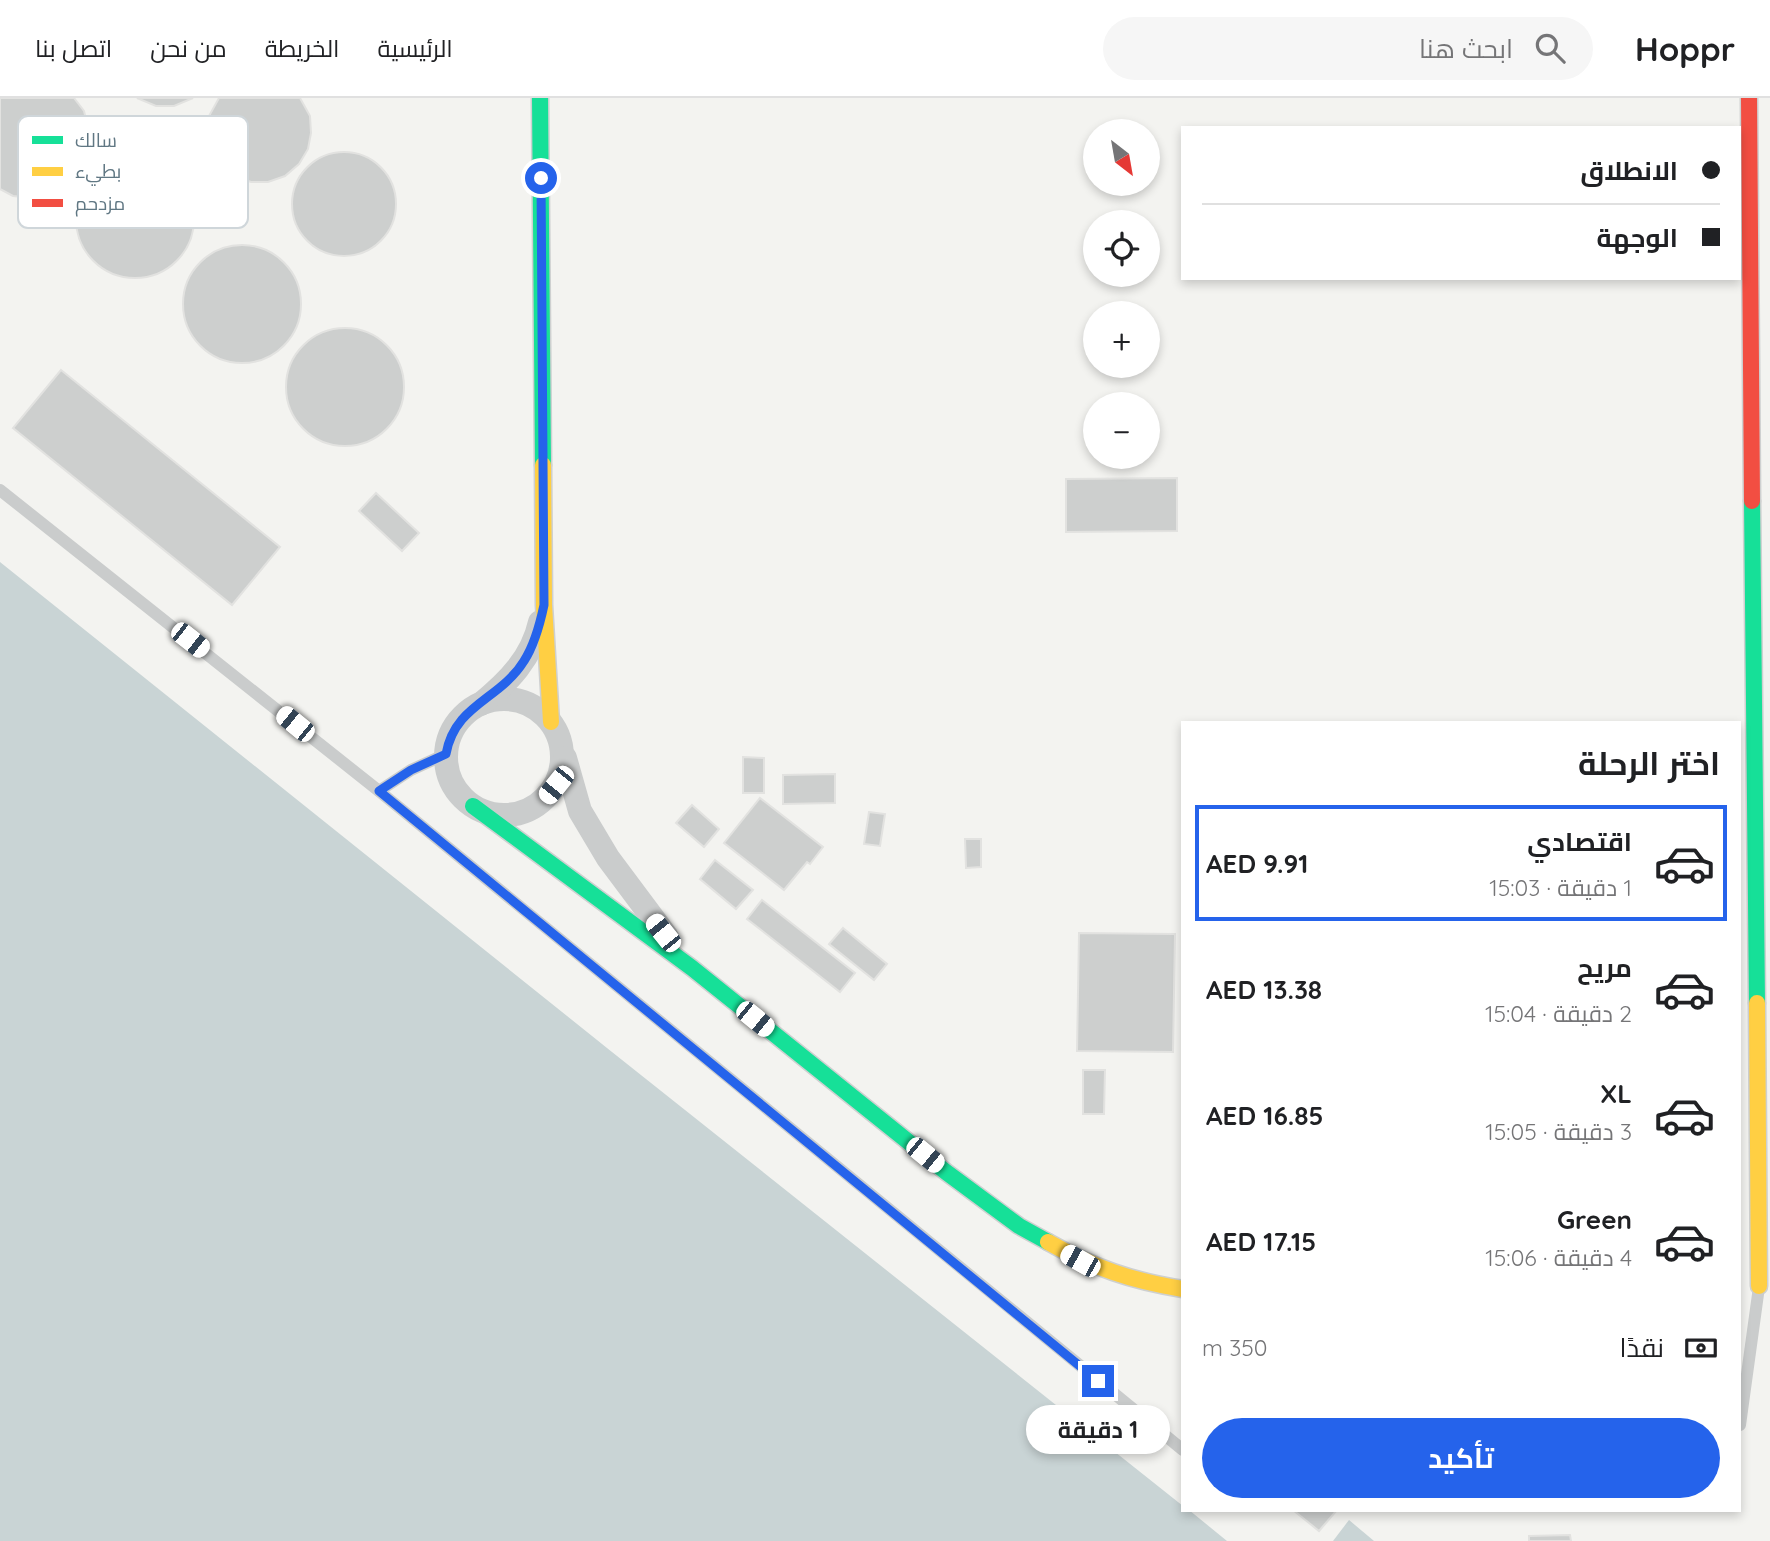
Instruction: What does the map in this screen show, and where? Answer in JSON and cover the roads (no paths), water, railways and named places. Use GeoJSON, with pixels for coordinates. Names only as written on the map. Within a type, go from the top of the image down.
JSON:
{"type":"FeatureCollection","features":[{"type":"Feature","properties":{"kind":"street"},"geometry":{"type":"LineString","coordinates":[[540,98],[544,605],[551,722]]}},
{"type":"Feature","properties":{"kind":"street"},"geometry":{"type":"LineString","coordinates":[[1749,98],[1756,1286]]}},
{"type":"Feature","properties":{"kind":"street"},"geometry":{"type":"LineString","coordinates":[[544,605],[537,634],[524,662],[504,685],[467,713],[456,725],[449,739],[447,770],[461,797],[691,968],[946,1172],[1019,1226],[1080,1261],[1143,1283],[1181,1289]]}},
{"type":"Feature","properties":{"kind":"street"},"geometry":{"type":"LineString","coordinates":[[480,704],[499,699],[519,701],[536,708],[551,722],[558,734],[580,811],[608,859],[691,968]]}},
{"type":"Feature","properties":{"kind":"street"},"geometry":{"type":"LineString","coordinates":[[473,806],[491,814],[509,816],[528,811],[544,800],[556,785],[562,767],[562,748]]}},
{"type":"Feature","properties":{"kind":"lane"},"geometry":{"type":"LineString","coordinates":[[0,490],[379,791],[1181,1448]]}},
{"type":"Feature","properties":{"kind":"lane"},"geometry":{"type":"LineString","coordinates":[[379,791],[411,770],[446,754]]}},
{"type":"Feature","properties":{"kind":"lane"},"geometry":{"type":"LineString","coordinates":[[1741,1398],[1756,1286]]}}]}
